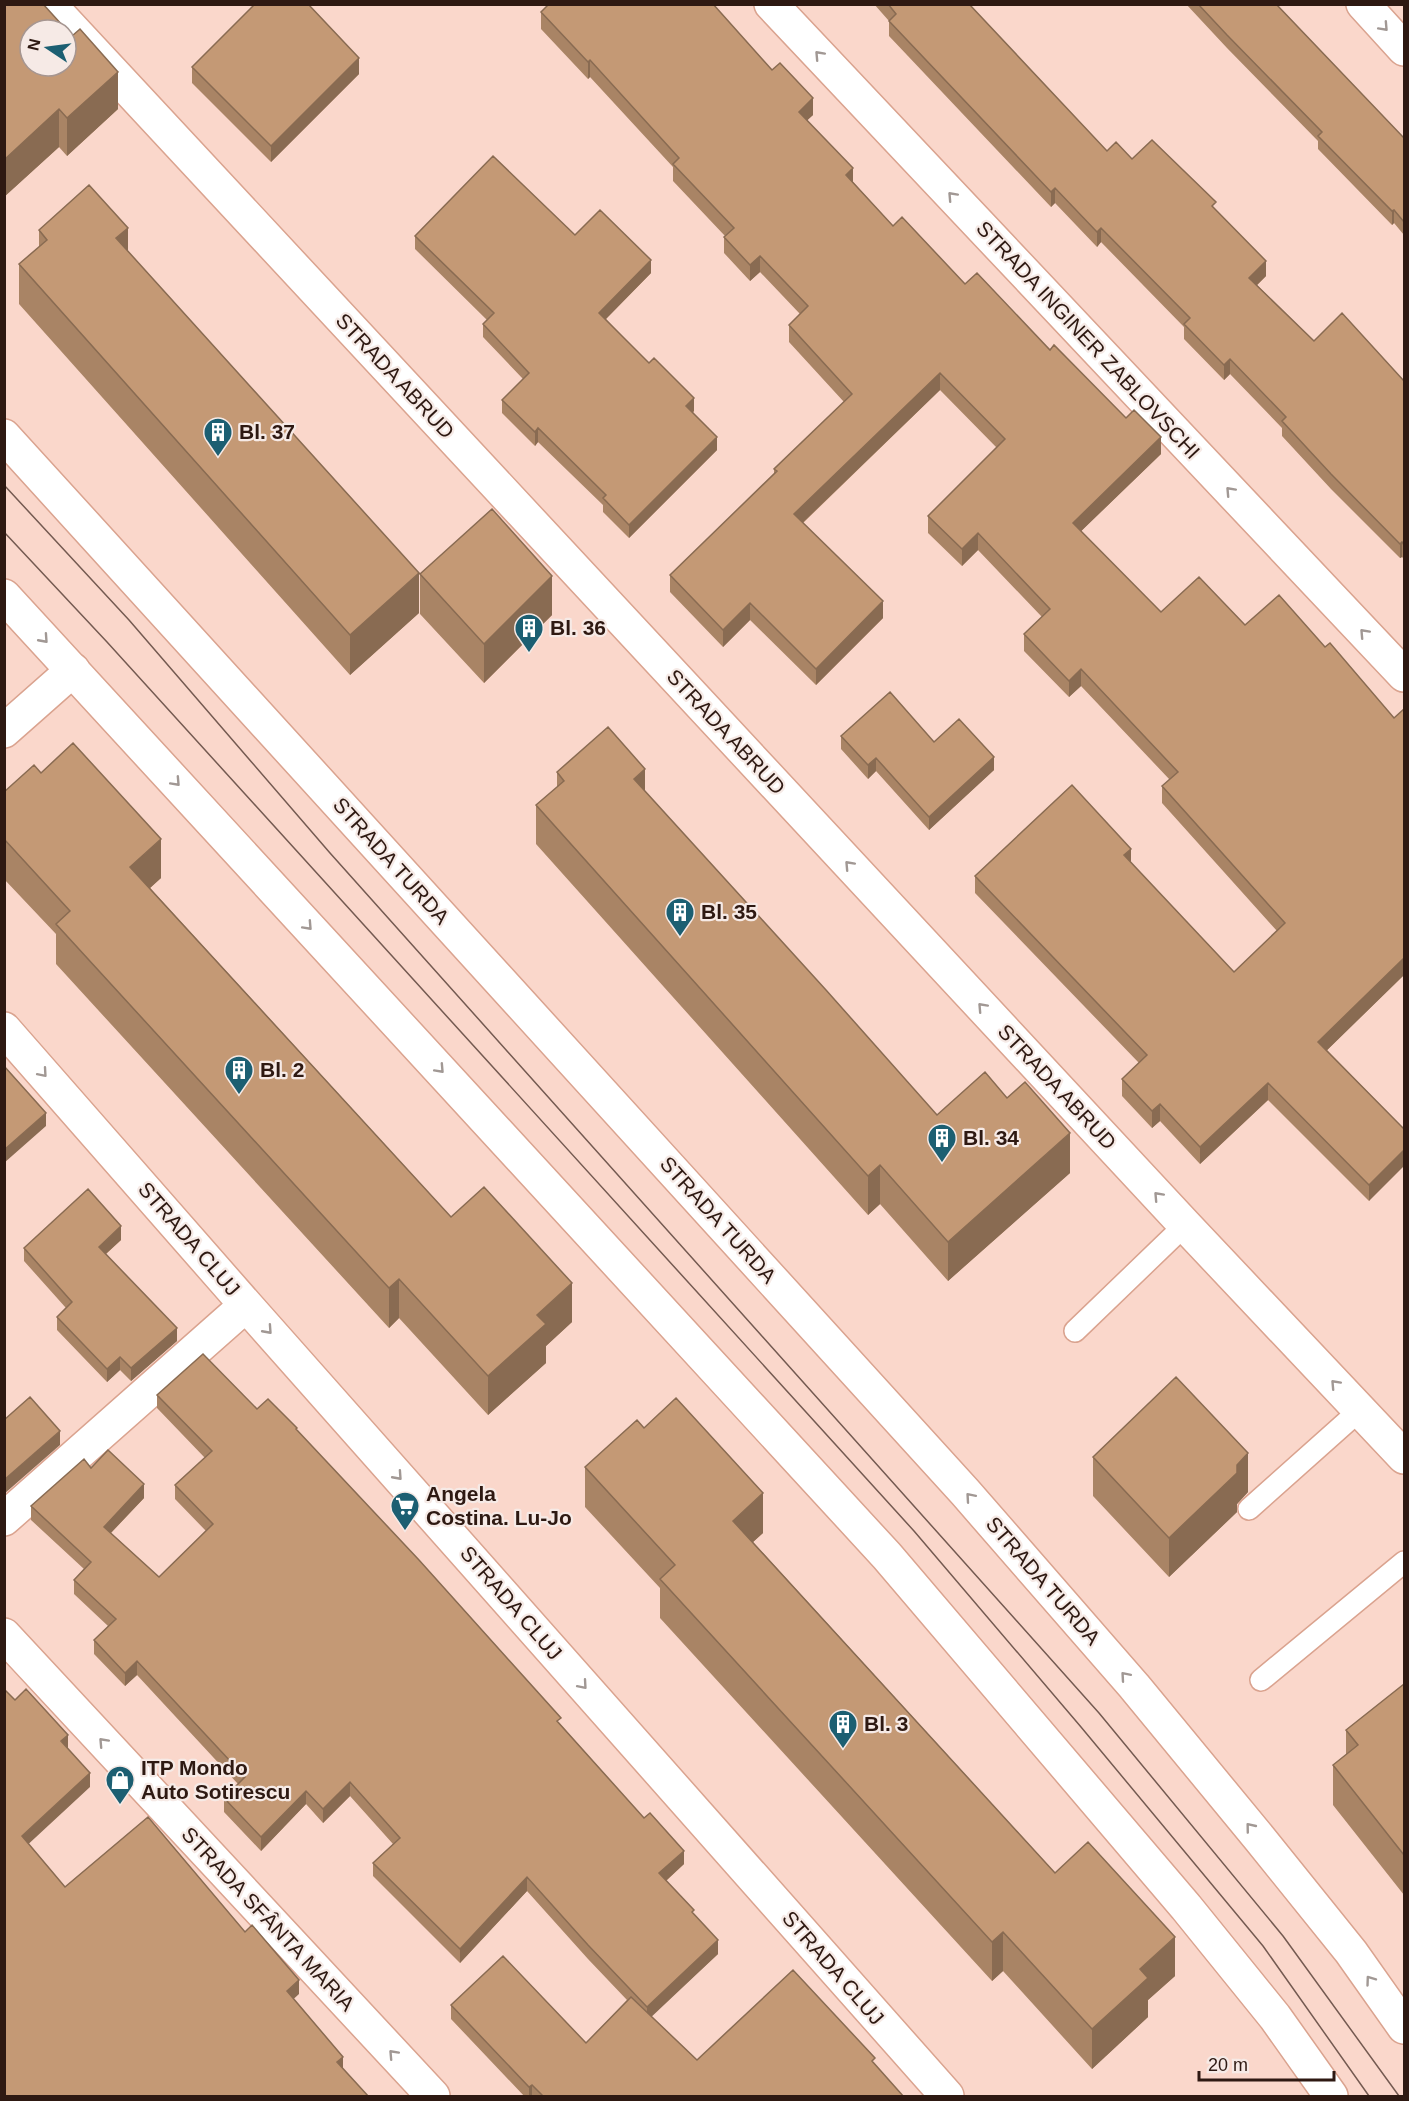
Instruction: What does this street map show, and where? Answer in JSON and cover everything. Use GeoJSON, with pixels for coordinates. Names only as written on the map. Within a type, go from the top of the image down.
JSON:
{"type":"FeatureCollection","features":[{"type":"Feature","properties":{"kind":"street","name":"STRADA ABRUD"},"geometry":{"type":"LineString","coordinates":[[49,4],[1185,1225],[1404,1456]]}},
{"type":"Feature","properties":{"kind":"street","name":"STRADA INGINER ZABLOVSCHI"},"geometry":{"type":"LineString","coordinates":[[771,4],[1404,675]]}},
{"type":"Feature","properties":{"kind":"street"},"geometry":{"type":"LineString","coordinates":[[1363,4],[1404,49]]}},
{"type":"Feature","properties":{"kind":"street","name":"STRADA TURDA"},"geometry":{"type":"LineString","coordinates":[[4,436],[965,1492],[1134,1686],[1260,1839],[1351,1952],[1404,2027]]}},
{"type":"Feature","properties":{"kind":"street"},"geometry":{"type":"LineString","coordinates":[[4,596],[887,1556],[1186,1907],[1275,2017],[1331,2097]]}},
{"type":"Feature","properties":{"kind":"street"},"geometry":{"type":"LineString","coordinates":[[4,731],[73,670]]}},
{"type":"Feature","properties":{"kind":"street","name":"STRADA CLUJ"},"geometry":{"type":"LineString","coordinates":[[4,1029],[946,2097]]}},
{"type":"Feature","properties":{"kind":"street"},"geometry":{"type":"LineString","coordinates":[[4,1519],[246,1305]]}},
{"type":"Feature","properties":{"kind":"street","name":"STRADA SFÂNTA MARIA"},"geometry":{"type":"LineString","coordinates":[[4,1635],[433,2097]]}},
{"type":"Feature","properties":{"kind":"lane"},"geometry":{"type":"LineString","coordinates":[[1075,1331],[1185,1225]]}},
{"type":"Feature","properties":{"kind":"lane"},"geometry":{"type":"LineString","coordinates":[[1249,1509],[1360,1410]]}},
{"type":"Feature","properties":{"kind":"lane"},"geometry":{"type":"LineString","coordinates":[[1262,1680],[1404,1562]]}},
{"type":"Feature","properties":{"kind":"building"},"geometry":{"type":"Polygon","coordinates":[[[4,4],[43,4],[56,18],[18,18],[18,78],[78,78],[78,31],[80,29],[118,72],[67,118],[59,109],[4,160],[4,4]]]}},
{"type":"Feature","properties":{"kind":"building"},"geometry":{"type":"Polygon","coordinates":[[[255,4],[308,4],[359,58],[271,146],[192,67],[255,4]]]}},
{"type":"Feature","properties":{"kind":"building"},"geometry":{"type":"Polygon","coordinates":[[[549,4],[713,4],[772,70],[780,63],[813,98],[799,112],[853,168],[846,175],[893,226],[902,217],[965,284],[977,273],[1050,350],[1054,345],[1126,418],[1134,410],[1161,437],[1073,523],[1161,612],[1199,577],[1245,625],[1279,595],[1325,647],[1330,643],[1394,718],[1404,709],[1404,958],[1318,1042],[1404,1129],[1404,1150],[1369,1185],[1268,1083],[1200,1147],[1160,1104],[1152,1111],[1122,1079],[1147,1055],[975,876],[1072,785],[1131,849],[1124,855],[1234,972],[1285,923],[1162,786],[1178,772],[1081,669],[1069,681],[1024,634],[1050,609],[978,533],[962,549],[928,516],[1005,439],[940,373],[794,514],[883,601],[816,669],[750,603],[723,630],[670,575],[777,471],[774,469],[852,394],[789,325],[808,306],[760,256],[750,265],[724,237],[734,228],[673,164],[679,158],[590,60],[588,62],[541,12],[549,4]]]}},
{"type":"Feature","properties":{"kind":"building"},"geometry":{"type":"Polygon","coordinates":[[[888,4],[969,4],[1107,151],[1116,142],[1132,159],[1152,140],[1216,202],[1212,206],[1266,261],[1249,278],[1314,341],[1342,313],[1404,381],[1404,545],[1402,542],[1400,544],[1331,474],[1282,421],[1286,417],[1230,359],[1224,365],[1184,324],[1190,318],[1101,228],[1097,232],[1055,188],[1051,192],[889,21],[896,14],[888,4]]]}},
{"type":"Feature","properties":{"kind":"building"},"geometry":{"type":"Polygon","coordinates":[[[1198,4],[1276,4],[1404,138],[1404,222],[1318,136],[1322,132],[1198,4]]]}},
{"type":"Feature","properties":{"kind":"building"},"geometry":{"type":"Polygon","coordinates":[[[493,156],[575,235],[600,210],[651,260],[599,313],[649,363],[654,358],[694,398],[686,406],[717,437],[629,525],[603,498],[606,495],[538,428],[535,432],[502,400],[529,373],[483,324],[494,313],[415,236],[493,156]]]}},
{"type":"Feature","properties":{"kind":"building","name":"Bl. 37"},"geometry":{"type":"Polygon","coordinates":[[[89,185],[128,228],[116,238],[419,573],[350,635],[19,264],[47,240],[39,230],[89,185]]]}},
{"type":"Feature","properties":{"kind":"building"},"geometry":{"type":"Polygon","coordinates":[[[492,509],[552,576],[484,644],[420,574],[492,509]]]}},
{"type":"Feature","properties":{"kind":"building"},"geometry":{"type":"Polygon","coordinates":[[[890,692],[934,742],[959,719],[994,757],[929,817],[876,758],[868,765],[841,736],[890,692]]]}},
{"type":"Feature","properties":{"kind":"building"},"geometry":{"type":"Polygon","coordinates":[[[608,727],[645,769],[634,779],[937,1115],[985,1072],[1007,1098],[1025,1082],[1070,1133],[948,1242],[880,1165],[868,1176],[536,805],[564,781],[557,772],[608,727]]]}},
{"type":"Feature","properties":{"kind":"building","name":"Bl. 2"},"geometry":{"type":"Polygon","coordinates":[[[73,743],[161,839],[130,867],[451,1217],[484,1187],[572,1283],[537,1315],[546,1324],[488,1376],[399,1279],[389,1288],[56,924],[70,911],[4,839],[4,792],[34,765],[41,773],[73,743]]]}},
{"type":"Feature","properties":{"kind":"building"},"geometry":{"type":"Polygon","coordinates":[[[4,1066],[46,1113],[4,1150],[4,1066]]]}},
{"type":"Feature","properties":{"kind":"building"},"geometry":{"type":"Polygon","coordinates":[[[88,1189],[121,1226],[99,1247],[177,1328],[131,1368],[120,1357],[107,1369],[57,1317],[72,1302],[24,1248],[88,1189]]]}},
{"type":"Feature","properties":{"kind":"building"},"geometry":{"type":"Polygon","coordinates":[[[203,1354],[257,1409],[268,1399],[297,1428],[561,1718],[557,1721],[644,1818],[650,1813],[684,1851],[659,1873],[694,1910],[692,1912],[718,1940],[647,2007],[527,1877],[460,1949],[373,1863],[400,1838],[350,1782],[323,1809],[306,1791],[261,1837],[224,1798],[245,1777],[137,1661],[125,1673],[94,1640],[116,1619],[74,1580],[91,1562],[31,1506],[84,1459],[91,1468],[108,1450],[144,1484],[104,1527],[159,1577],[213,1524],[175,1485],[212,1451],[157,1395],[203,1354]]]}},
{"type":"Feature","properties":{"kind":"building"},"geometry":{"type":"Polygon","coordinates":[[[1176,1377],[1248,1453],[1237,1465],[1237,1473],[1169,1538],[1093,1457],[1176,1377]]]}},
{"type":"Feature","properties":{"kind":"building"},"geometry":{"type":"Polygon","coordinates":[[[30,1397],[60,1431],[4,1480],[4,1420],[30,1397]]]}},
{"type":"Feature","properties":{"kind":"building","name":"Bl. 3"},"geometry":{"type":"Polygon","coordinates":[[[676,1398],[763,1493],[733,1521],[1055,1873],[1088,1842],[1175,1937],[1140,1969],[1148,1978],[1092,2029],[1003,1932],[992,1942],[660,1579],[675,1565],[585,1467],[637,1420],[644,1428],[676,1398]]]}},
{"type":"Feature","properties":{"kind":"building"},"geometry":{"type":"Polygon","coordinates":[[[1404,1684],[1404,1855],[1333,1765],[1358,1745],[1346,1730],[1404,1684]]]}},
{"type":"Feature","properties":{"kind":"building"},"geometry":{"type":"Polygon","coordinates":[[[4,1689],[15,1700],[26,1689],[68,1735],[61,1741],[90,1773],[22,1836],[65,1887],[148,1817],[245,1932],[252,1925],[299,1980],[287,1991],[343,2057],[337,2062],[369,2097],[4,2097],[4,1689]]]}},
{"type":"Feature","properties":{"kind":"building"},"geometry":{"type":"Polygon","coordinates":[[[503,1956],[586,2043],[631,1997],[697,2060],[793,1970],[875,2058],[872,2061],[904,2097],[544,2097],[532,2085],[529,2087],[451,2005],[503,1956]]]}},
{"type":"Feature","properties":{"kind":"tram line"},"geometry":{"type":"LineString","coordinates":[[4,485],[129,620],[330,853],[1099,1713],[1283,1936],[1399,2096]]}},
{"type":"Feature","properties":{"kind":"tram line"},"geometry":{"type":"LineString","coordinates":[[4,532],[107,642],[914,1531],[1263,1946],[1369,2096]]}},
{"type":"Feature","properties":{"kind":"place","name":"Bl. 37"},"geometry":{"type":"Point","coordinates":[218,458]}},
{"type":"Feature","properties":{"kind":"place","name":"Bl. 36"},"geometry":{"type":"Point","coordinates":[529,654]}},
{"type":"Feature","properties":{"kind":"place","name":"Bl. 35"},"geometry":{"type":"Point","coordinates":[680,938]}},
{"type":"Feature","properties":{"kind":"place","name":"Bl. 2"},"geometry":{"type":"Point","coordinates":[239,1096]}},
{"type":"Feature","properties":{"kind":"place","name":"Bl. 34"},"geometry":{"type":"Point","coordinates":[942,1164]}},
{"type":"Feature","properties":{"kind":"place","name":"Angela Costina. Lu-Jo"},"geometry":{"type":"Point","coordinates":[405,1532]}},
{"type":"Feature","properties":{"kind":"place","name":"Bl. 3"},"geometry":{"type":"Point","coordinates":[843,1750]}},
{"type":"Feature","properties":{"kind":"place","name":"ITP Mondo Auto Sotirescu"},"geometry":{"type":"Point","coordinates":[120,1806]}}]}
